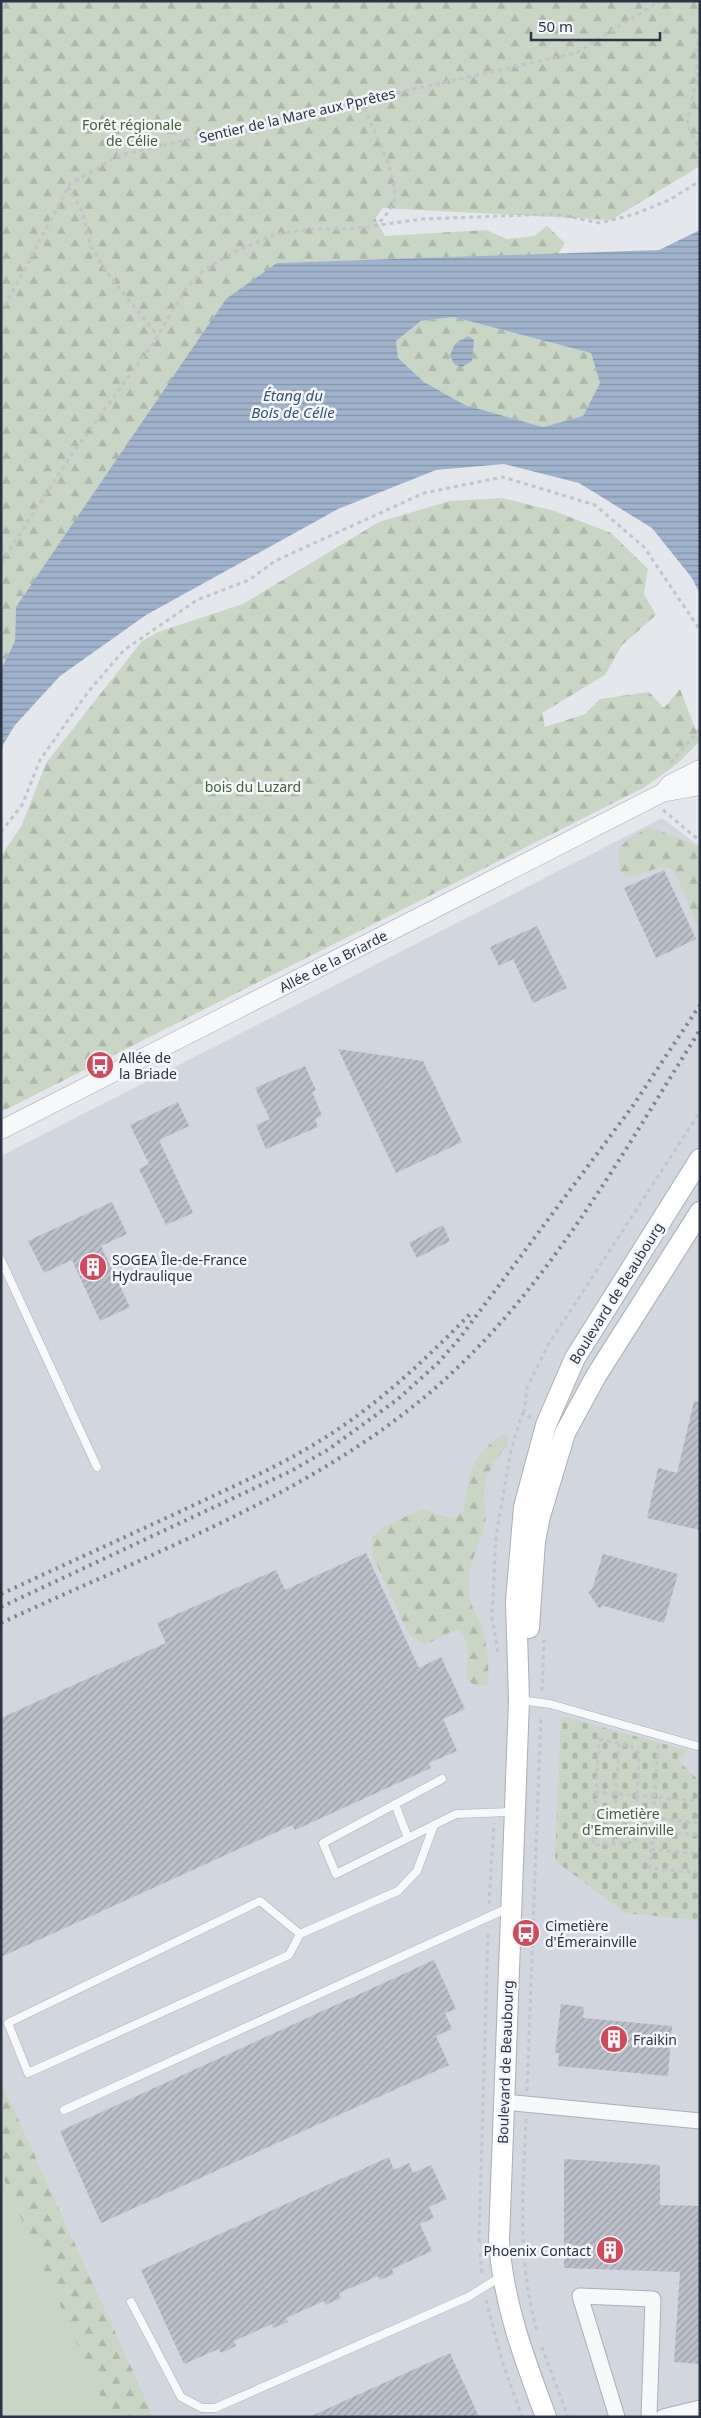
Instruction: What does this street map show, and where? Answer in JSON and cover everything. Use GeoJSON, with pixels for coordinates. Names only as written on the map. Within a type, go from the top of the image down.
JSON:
{"type":"FeatureCollection","features":[{"type":"Feature","properties":{"kind":"main road","name":"Boulevard de Beaubourg"},"geometry":{"type":"LineString","coordinates":[[546,2417],[508,2308],[499,2240],[519,1700],[516,1600],[519,1545],[526,1498],[546,1425],[575,1358],[700,1159]]}},
{"type":"Feature","properties":{"kind":"main road","name":"Boulevard de Beaubourg"},"geometry":{"type":"LineString","coordinates":[[519,1700],[528,1644],[536,1541],[546,1494],[565,1433],[596,1376],[700,1212]]}},
{"type":"Feature","properties":{"kind":"street","name":"Allée de la Briarde"},"geometry":{"type":"LineString","coordinates":[[1,1130],[664,792],[670,784],[700,769]]}},
{"type":"Feature","properties":{"kind":"street","name":"Allée de la Briarde"},"geometry":{"type":"LineString","coordinates":[[664,792],[700,786]]}},
{"type":"Feature","properties":{"kind":"street"},"geometry":{"type":"LineString","coordinates":[[504,2102],[700,2121]]}},
{"type":"Feature","properties":{"kind":"street"},"geometry":{"type":"LineString","coordinates":[[617,2417],[580,2296],[653,2299],[649,2417]]}},
{"type":"Feature","properties":{"kind":"street"},"geometry":{"type":"LineString","coordinates":[[663,2417],[700,2408]]}},
{"type":"Feature","properties":{"kind":"lane"},"geometry":{"type":"LineString","coordinates":[[1,1260],[97,1467]]}},
{"type":"Feature","properties":{"kind":"lane"},"geometry":{"type":"LineString","coordinates":[[519,1700],[541,1703],[697,1746]]}},
{"type":"Feature","properties":{"kind":"lane"},"geometry":{"type":"LineString","coordinates":[[442,1779],[323,1843],[336,1874],[456,1814],[515,1812]]}},
{"type":"Feature","properties":{"kind":"lane"},"geometry":{"type":"LineString","coordinates":[[395,1804],[408,1838]]}},
{"type":"Feature","properties":{"kind":"lane"},"geometry":{"type":"LineString","coordinates":[[300,1934],[260,1901],[8,2023],[28,2073],[289,1955],[300,1934],[398,1891],[417,1871],[434,1826]]}},
{"type":"Feature","properties":{"kind":"lane"},"geometry":{"type":"LineString","coordinates":[[64,2110],[510,1908]]}},
{"type":"Feature","properties":{"kind":"lane"},"geometry":{"type":"LineString","coordinates":[[131,2302],[181,2397],[202,2408],[215,2408],[468,2297],[503,2276]]}},
{"type":"Feature","properties":{"kind":"path","name":"Sentier de la Mare aux Pprêtes"},"geometry":{"type":"LineString","coordinates":[[68,187],[120,155],[576,53],[660,1]]}},
{"type":"Feature","properties":{"kind":"path"},"geometry":{"type":"LineString","coordinates":[[700,33],[696,52],[696,76],[687,124],[700,151]]}},
{"type":"Feature","properties":{"kind":"path"},"geometry":{"type":"LineString","coordinates":[[360,101],[371,122],[395,184],[394,200],[388,212],[376,226]]}},
{"type":"Feature","properties":{"kind":"path"},"geometry":{"type":"LineString","coordinates":[[1,563],[33,510],[158,336],[187,287],[203,271],[234,252],[276,234],[313,229],[376,226],[459,216],[555,214],[600,223],[635,214],[669,200],[700,181]]}},
{"type":"Feature","properties":{"kind":"path"},"geometry":{"type":"LineString","coordinates":[[1,313],[68,187]]}},
{"type":"Feature","properties":{"kind":"path"},"geometry":{"type":"LineString","coordinates":[[68,187],[82,213],[92,248],[108,274],[158,336]]}},
{"type":"Feature","properties":{"kind":"path"},"geometry":{"type":"LineString","coordinates":[[1,832],[22,805],[40,760],[88,692],[124,650],[197,600],[249,580],[275,561],[424,493],[503,476],[595,505],[644,547],[700,630]]}},
{"type":"Feature","properties":{"kind":"path"},"geometry":{"type":"LineString","coordinates":[[546,1425],[533,1420],[524,1412],[527,1388],[534,1370],[569,1311],[700,1112]]}},
{"type":"Feature","properties":{"kind":"path"},"geometry":{"type":"LineString","coordinates":[[538,2334],[528,2292],[522,2245],[544,1635]]}},
{"type":"Feature","properties":{"kind":"path"},"geometry":{"type":"LineString","coordinates":[[659,1735],[650,1868],[700,1872]]}},
{"type":"Feature","properties":{"kind":"path"},"geometry":{"type":"LineString","coordinates":[[599,1739],[631,1746],[639,1753],[635,1842],[593,1844],[595,1792],[599,1739]]}},
{"type":"Feature","properties":{"kind":"path"},"geometry":{"type":"LineString","coordinates":[[613,1843],[620,1744]]}},
{"type":"Feature","properties":{"kind":"path"},"geometry":{"type":"LineString","coordinates":[[595,1792],[700,1800]]}},
{"type":"Feature","properties":{"kind":"path"},"geometry":{"type":"LineString","coordinates":[[654,1818],[700,1823]]}},
{"type":"Feature","properties":{"kind":"path"},"geometry":{"type":"LineString","coordinates":[[653,1831],[700,1835]]}},
{"type":"Feature","properties":{"kind":"path"},"geometry":{"type":"LineString","coordinates":[[651,1849],[700,1854]]}},
{"type":"Feature","properties":{"kind":"path"},"geometry":{"type":"LineString","coordinates":[[540,2341],[568,2417]]}},
{"type":"Feature","properties":{"kind":"shaded area"},"geometry":{"type":"Polygon","coordinates":[[[662,818],[700,847],[700,2417],[154,2417],[1,2081],[1,1156],[662,818]]]}},
{"type":"Feature","properties":{"kind":"green space","name":"Forêt régionale de Célie"},"geometry":{"type":"Polygon","coordinates":[[[1,1],[700,1],[700,166],[611,220],[383,208],[375,218],[385,236],[486,230],[507,239],[534,236],[547,226],[565,243],[558,254],[277,263],[16,607],[15,641],[1,669],[1,1]]]}},
{"type":"Feature","properties":{"kind":"green space"},"geometry":{"type":"Polygon","coordinates":[[[453,317],[591,353],[600,383],[583,416],[543,427],[465,405],[424,382],[398,358],[396,341],[421,321],[453,317]]]}},
{"type":"Feature","properties":{"kind":"green space","name":"bois du Luzard"},"geometry":{"type":"Polygon","coordinates":[[[502,498],[554,511],[611,533],[648,569],[644,594],[656,615],[622,645],[605,675],[542,713],[545,727],[585,714],[600,699],[649,692],[664,708],[680,689],[700,741],[678,763],[645,787],[1,1112],[1,856],[22,825],[46,763],[142,641],[158,632],[243,604],[379,522],[450,501],[502,498]]]}},
{"type":"Feature","properties":{"kind":"green space"},"geometry":{"type":"Polygon","coordinates":[[[650,827],[700,847],[700,932],[679,881],[671,868],[660,867],[628,878],[620,871],[618,850],[628,839],[650,827]]]}},
{"type":"Feature","properties":{"kind":"green space"},"geometry":{"type":"Polygon","coordinates":[[[505,1434],[509,1438],[508,1445],[494,1463],[485,1484],[486,1518],[470,1572],[469,1592],[472,1605],[483,1629],[488,1672],[488,1685],[475,1686],[466,1679],[466,1646],[463,1635],[459,1630],[450,1632],[425,1645],[409,1635],[373,1556],[372,1538],[384,1527],[422,1509],[454,1519],[464,1511],[467,1486],[478,1457],[494,1441],[505,1434]]]}},
{"type":"Feature","properties":{"kind":"green space","name":"Cimetière d'Emerainville"},"geometry":{"type":"Polygon","coordinates":[[[561,1716],[686,1750],[679,1761],[700,1782],[700,1921],[626,1913],[555,1861],[561,1716]]]}},
{"type":"Feature","properties":{"kind":"green space"},"geometry":{"type":"Polygon","coordinates":[[[1,2081],[154,2417],[110,2417],[1,2173],[1,2081]]]}},
{"type":"Feature","properties":{"kind":"green space"},"geometry":{"type":"Polygon","coordinates":[[[1,2173],[111,2417],[1,2417],[1,2173]]]}},
{"type":"Feature","properties":{"kind":"water","name":"Étang du Bois de Célie"},"geometry":{"type":"Polygon","coordinates":[[[700,230],[700,594],[692,578],[652,528],[579,483],[504,464],[436,470],[338,509],[146,615],[60,676],[15,725],[1,748],[1,669],[15,641],[16,607],[226,299],[277,263],[659,250],[700,230]],[[453,317],[421,321],[396,341],[398,358],[424,382],[465,405],[543,427],[583,416],[600,383],[591,353],[453,317]]]}},
{"type":"Feature","properties":{"kind":"water"},"geometry":{"type":"Polygon","coordinates":[[[468,336],[474,340],[472,361],[462,367],[454,364],[450,355],[455,344],[468,336]]]}},
{"type":"Feature","properties":{"kind":"building"},"geometry":{"type":"Polygon","coordinates":[[[664,870],[696,939],[656,958],[624,888],[664,870]]]}},
{"type":"Feature","properties":{"kind":"building"},"geometry":{"type":"Polygon","coordinates":[[[537,926],[567,988],[533,1003],[513,959],[499,966],[490,947],[537,926]]]}},
{"type":"Feature","properties":{"kind":"building"},"geometry":{"type":"Polygon","coordinates":[[[338,1049],[423,1061],[462,1142],[396,1173],[338,1049]]]}},
{"type":"Feature","properties":{"kind":"building"},"geometry":{"type":"Polygon","coordinates":[[[305,1066],[316,1090],[312,1092],[322,1115],[315,1119],[318,1127],[266,1149],[256,1125],[270,1119],[255,1088],[305,1066]]]}},
{"type":"Feature","properties":{"kind":"building"},"geometry":{"type":"Polygon","coordinates":[[[178,1102],[189,1126],[159,1140],[193,1213],[166,1225],[139,1169],[149,1164],[130,1125],[178,1102]]]}},
{"type":"Feature","properties":{"kind":"building","name":"SOGEA Île-de-France Hydraulique"},"geometry":{"type":"Polygon","coordinates":[[[112,1202],[127,1234],[101,1246],[130,1307],[100,1321],[72,1260],[44,1273],[28,1241],[112,1202]]]}},
{"type":"Feature","properties":{"kind":"building"},"geometry":{"type":"Polygon","coordinates":[[[443,1225],[450,1241],[417,1258],[409,1243],[443,1225]]]}},
{"type":"Feature","properties":{"kind":"building"},"geometry":{"type":"Polygon","coordinates":[[[694,1401],[700,1402],[700,1530],[647,1518],[658,1468],[677,1473],[694,1401]]]}},
{"type":"Feature","properties":{"kind":"building"},"geometry":{"type":"Polygon","coordinates":[[[366,1553],[419,1668],[441,1657],[465,1709],[443,1719],[457,1751],[429,1763],[431,1768],[295,1830],[292,1825],[1,1957],[1,1718],[166,1643],[157,1623],[276,1570],[285,1590],[366,1553]]]}},
{"type":"Feature","properties":{"kind":"building"},"geometry":{"type":"Polygon","coordinates":[[[603,1554],[678,1574],[664,1623],[604,1606],[599,1608],[588,1592],[592,1589],[603,1554]]]}},
{"type":"Feature","properties":{"kind":"building"},"geometry":{"type":"Polygon","coordinates":[[[434,1960],[456,2009],[445,2013],[452,2029],[436,2036],[449,2065],[101,2223],[60,2131],[434,1960]]]}},
{"type":"Feature","properties":{"kind":"building","name":"Fraikin"},"geometry":{"type":"Polygon","coordinates":[[[561,2004],[584,2007],[583,2018],[672,2026],[668,2076],[558,2066],[559,2053],[555,2053],[561,2004]]]}},
{"type":"Feature","properties":{"kind":"building"},"geometry":{"type":"Polygon","coordinates":[[[389,2157],[394,2170],[409,2163],[413,2173],[431,2165],[447,2199],[429,2207],[434,2218],[420,2224],[432,2251],[392,2269],[394,2274],[380,2280],[378,2276],[339,2293],[341,2298],[325,2305],[324,2301],[286,2318],[288,2322],[273,2328],[272,2324],[234,2341],[236,2346],[221,2353],[219,2349],[184,2364],[141,2270],[389,2157]]]}},
{"type":"Feature","properties":{"kind":"building","name":"Phoenix Contact"},"geometry":{"type":"Polygon","coordinates":[[[564,2159],[660,2165],[660,2205],[700,2206],[700,2364],[674,2362],[680,2272],[564,2268],[564,2159]]]}},
{"type":"Feature","properties":{"kind":"building"},"geometry":{"type":"Polygon","coordinates":[[[450,2353],[479,2417],[309,2417],[450,2353]]]}},
{"type":"Feature","properties":{"kind":"railway"},"geometry":{"type":"LineString","coordinates":[[1,1607],[291,1471],[329,1449],[398,1399],[438,1363],[459,1339],[632,1107],[700,1005]]}},
{"type":"Feature","properties":{"kind":"railway"},"geometry":{"type":"LineString","coordinates":[[1,1623],[179,1543],[296,1484],[352,1450],[405,1413],[454,1371],[491,1334],[525,1294],[588,1208],[700,1030]]}},
{"type":"Feature","properties":{"kind":"railway"},"geometry":{"type":"LineString","coordinates":[[1,1594],[234,1486],[308,1448],[346,1424],[384,1395],[472,1312]]}},
{"type":"Feature","properties":{"kind":"place","name":"Allée de la Briade"},"geometry":{"type":"Point","coordinates":[100,1065]}},
{"type":"Feature","properties":{"kind":"place","name":"SOGEA Île-de-France Hydraulique"},"geometry":{"type":"Point","coordinates":[93,1267]}},
{"type":"Feature","properties":{"kind":"place","name":"Cimetière d'Émerainville"},"geometry":{"type":"Point","coordinates":[526,1933]}},
{"type":"Feature","properties":{"kind":"place","name":"Fraikin"},"geometry":{"type":"Point","coordinates":[614,2039]}},
{"type":"Feature","properties":{"kind":"place","name":"Phoenix Contact"},"geometry":{"type":"Point","coordinates":[610,2250]}}]}
